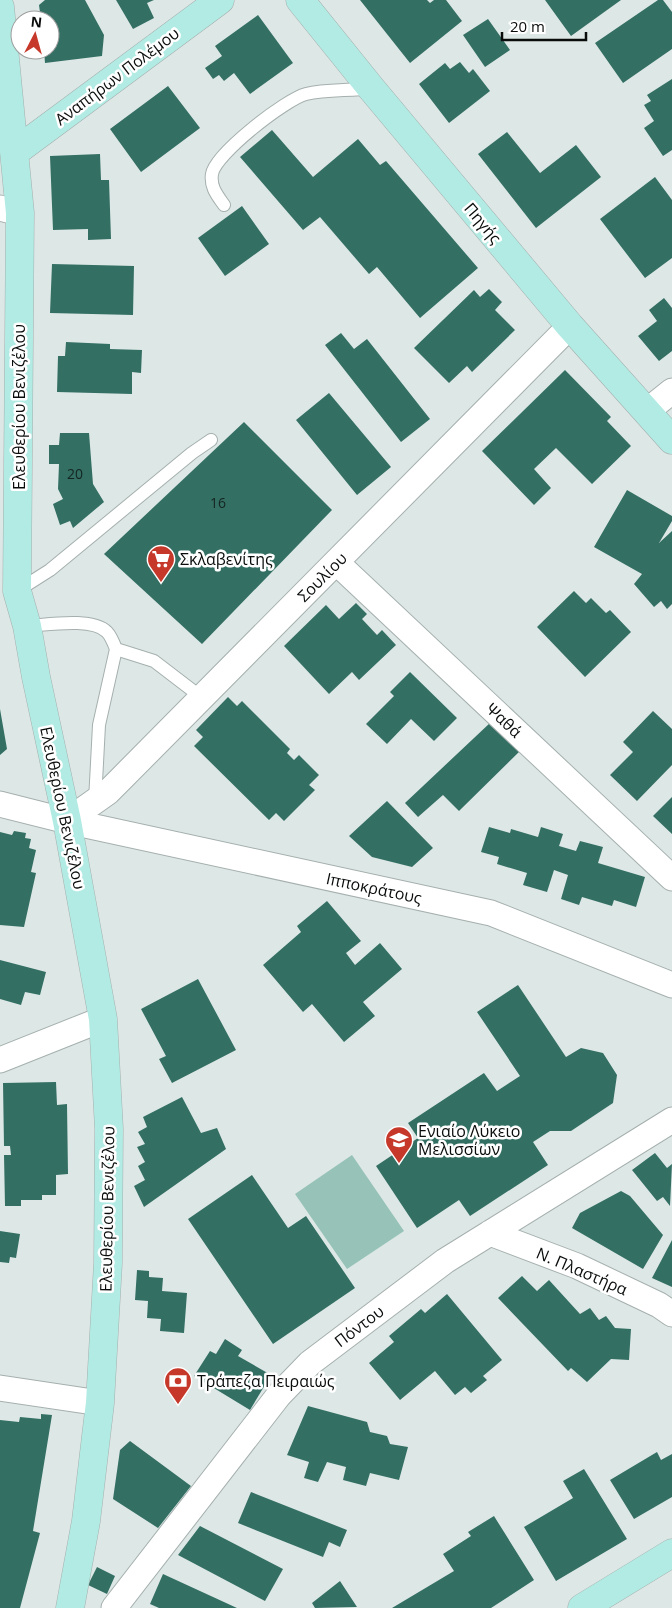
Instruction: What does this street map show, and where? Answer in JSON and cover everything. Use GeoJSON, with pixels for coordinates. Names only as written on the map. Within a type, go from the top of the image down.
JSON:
{"type":"FeatureCollection","features":[{"type":"Feature","properties":{"kind":"main road","name":"Αναπήρων Πολέμου"},"geometry":{"type":"LineString","coordinates":[[15,152],[220,0]]}},
{"type":"Feature","properties":{"kind":"main road","name":"Πηγής"},"geometry":{"type":"LineString","coordinates":[[300,0],[570,326],[672,440]]}},
{"type":"Feature","properties":{"kind":"main road","name":"Ελευθερίου Βενιζέλου"},"geometry":{"type":"LineString","coordinates":[[0,6],[15,152],[10,210],[9,589],[27,626],[67,821],[103,1019],[109,1167],[108,1263],[100,1403],[86,1521],[70,1608]]}},
{"type":"Feature","properties":{"kind":"main road"},"geometry":{"type":"LineString","coordinates":[[591,1606],[672,1553]]}},
{"type":"Feature","properties":{"kind":"street","name":"Σουλίου"},"geometry":{"type":"LineString","coordinates":[[67,821],[121,779],[570,326]]}},
{"type":"Feature","properties":{"kind":"street"},"geometry":{"type":"LineString","coordinates":[[647,411],[672,391]]}},
{"type":"Feature","properties":{"kind":"street","name":"Ψαθά"},"geometry":{"type":"LineString","coordinates":[[337,563],[672,878]]}},
{"type":"Feature","properties":{"kind":"street","name":"Ιπποκράτους"},"geometry":{"type":"LineString","coordinates":[[0,804],[67,821],[491,913],[672,985]]}},
{"type":"Feature","properties":{"kind":"street"},"geometry":{"type":"LineString","coordinates":[[0,1060],[103,1019]]}},
{"type":"Feature","properties":{"kind":"street","name":"Πόντου"},"geometry":{"type":"LineString","coordinates":[[114,1608],[279,1395],[310,1363],[445,1261],[670,1124]]}},
{"type":"Feature","properties":{"kind":"street","name":"Ν. Πλαστήρα"},"geometry":{"type":"LineString","coordinates":[[490,1233],[577,1266],[659,1305],[672,1314]]}},
{"type":"Feature","properties":{"kind":"street"},"geometry":{"type":"LineString","coordinates":[[0,1388],[100,1403]]}},
{"type":"Feature","properties":{"kind":"lane"},"geometry":{"type":"LineString","coordinates":[[224,205],[211,184],[212,172],[224,154],[279,108],[306,94],[371,88]]}},
{"type":"Feature","properties":{"kind":"lane"},"geometry":{"type":"LineString","coordinates":[[9,589],[50,570],[171,469],[211,440]]}},
{"type":"Feature","properties":{"kind":"lane"},"geometry":{"type":"LineString","coordinates":[[27,626],[85,623],[98,626],[107,632],[116,649],[99,725],[95,801]]}},
{"type":"Feature","properties":{"kind":"lane"},"geometry":{"type":"LineString","coordinates":[[116,649],[154,661],[201,697]]}},
{"type":"Feature","properties":{"kind":"green space"},"geometry":{"type":"Polygon","coordinates":[[[352,1155],[404,1231],[347,1269],[295,1194],[352,1155]]]}},
{"type":"Feature","properties":{"kind":"building"},"geometry":{"type":"Polygon","coordinates":[[[45,0],[85,0],[104,35],[102,56],[45,63],[45,60],[60,60],[60,10],[40,10],[39,5],[45,0]]]}},
{"type":"Feature","properties":{"kind":"building"},"geometry":{"type":"Polygon","coordinates":[[[116,0],[154,0],[147,3],[154,18],[133,29],[116,0]]]}},
{"type":"Feature","properties":{"kind":"building"},"geometry":{"type":"Polygon","coordinates":[[[360,0],[427,0],[430,3],[434,0],[446,0],[462,21],[410,63],[360,0]]]}},
{"type":"Feature","properties":{"kind":"building"},"geometry":{"type":"Polygon","coordinates":[[[545,0],[621,0],[571,36],[545,0]]]}},
{"type":"Feature","properties":{"kind":"building"},"geometry":{"type":"Polygon","coordinates":[[[658,0],[663,0],[672,12],[672,49],[623,83],[595,43],[658,0]]]}},
{"type":"Feature","properties":{"kind":"building"},"geometry":{"type":"Polygon","coordinates":[[[258,15],[293,63],[250,94],[234,73],[224,81],[219,75],[213,79],[205,68],[222,56],[215,46],[258,15]]]}},
{"type":"Feature","properties":{"kind":"building"},"geometry":{"type":"Polygon","coordinates":[[[488,19],[510,50],[485,67],[463,35],[488,19]]]}},
{"type":"Feature","properties":{"kind":"building"},"geometry":{"type":"Polygon","coordinates":[[[460,62],[469,73],[473,69],[490,91],[449,123],[419,84],[445,63],[450,69],[460,62]]]}},
{"type":"Feature","properties":{"kind":"building"},"geometry":{"type":"Polygon","coordinates":[[[672,79],[672,150],[663,156],[644,128],[654,121],[644,105],[651,101],[647,95],[672,79]]]}},
{"type":"Feature","properties":{"kind":"building"},"geometry":{"type":"Polygon","coordinates":[[[168,86],[200,128],[141,172],[110,129],[168,86]]]}},
{"type":"Feature","properties":{"kind":"building"},"geometry":{"type":"Polygon","coordinates":[[[272,130],[313,177],[358,139],[380,165],[386,161],[478,268],[420,318],[377,267],[369,274],[320,217],[303,230],[240,157],[272,130]]]}},
{"type":"Feature","properties":{"kind":"building"},"geometry":{"type":"Polygon","coordinates":[[[507,132],[540,173],[576,145],[601,177],[536,228],[478,154],[507,132]]]}},
{"type":"Feature","properties":{"kind":"building"},"geometry":{"type":"Polygon","coordinates":[[[100,154],[101,180],[109,180],[111,239],[88,240],[88,229],[53,230],[50,156],[100,154]]]}},
{"type":"Feature","properties":{"kind":"building"},"geometry":{"type":"Polygon","coordinates":[[[655,177],[672,200],[672,258],[645,278],[600,219],[655,177]]]}},
{"type":"Feature","properties":{"kind":"building"},"geometry":{"type":"Polygon","coordinates":[[[242,206],[269,244],[225,276],[198,238],[242,206]]]}},
{"type":"Feature","properties":{"kind":"building"},"geometry":{"type":"Polygon","coordinates":[[[52,264],[134,266],[133,315],[50,313],[52,264]]]}},
{"type":"Feature","properties":{"kind":"building"},"geometry":{"type":"Polygon","coordinates":[[[489,289],[502,302],[495,310],[515,330],[472,372],[467,366],[449,383],[414,348],[474,290],[480,297],[489,289]]]}},
{"type":"Feature","properties":{"kind":"building"},"geometry":{"type":"Polygon","coordinates":[[[664,298],[672,308],[672,351],[659,361],[638,336],[657,321],[649,310],[664,298]]]}},
{"type":"Feature","properties":{"kind":"building"},"geometry":{"type":"Polygon","coordinates":[[[341,333],[354,349],[367,339],[430,419],[401,442],[325,345],[341,333]]]}},
{"type":"Feature","properties":{"kind":"building"},"geometry":{"type":"Polygon","coordinates":[[[66,342],[110,344],[110,349],[142,350],[141,373],[132,372],[132,394],[57,392],[58,356],[65,356],[66,342]]]}},
{"type":"Feature","properties":{"kind":"building"},"geometry":{"type":"Polygon","coordinates":[[[565,370],[611,417],[607,421],[631,446],[592,484],[556,448],[534,469],[551,488],[534,505],[482,451],[565,370]]]}},
{"type":"Feature","properties":{"kind":"building"},"geometry":{"type":"Polygon","coordinates":[[[329,393],[391,467],[357,495],[296,420],[329,393]]]}},
{"type":"Feature","properties":{"kind":"building"},"geometry":{"type":"Polygon","coordinates":[[[244,422],[332,510],[202,644],[104,554],[244,422]]]}},
{"type":"Feature","properties":{"kind":"building"},"geometry":{"type":"Polygon","coordinates":[[[60,433],[89,433],[93,484],[104,502],[73,528],[70,521],[60,525],[53,504],[63,499],[58,489],[59,464],[49,464],[49,445],[59,445],[60,433]]]}},
{"type":"Feature","properties":{"kind":"building"},"geometry":{"type":"Polygon","coordinates":[[[627,490],[672,516],[672,521],[659,543],[672,531],[672,604],[667,609],[661,601],[654,607],[634,584],[642,574],[594,547],[627,490]]]}},
{"type":"Feature","properties":{"kind":"building"},"geometry":{"type":"Polygon","coordinates":[[[574,591],[586,603],[591,598],[606,613],[610,610],[631,632],[585,677],[537,627],[574,591]]]}},
{"type":"Feature","properties":{"kind":"building"},"geometry":{"type":"Polygon","coordinates":[[[356,603],[367,614],[362,619],[377,635],[382,630],[396,645],[359,680],[352,672],[329,694],[284,646],[326,605],[339,619],[356,603]]]}},
{"type":"Feature","properties":{"kind":"building"},"geometry":{"type":"Polygon","coordinates":[[[410,672],[457,718],[434,741],[411,719],[387,744],[366,724],[394,696],[390,692],[410,672]]]}},
{"type":"Feature","properties":{"kind":"building"},"geometry":{"type":"Polygon","coordinates":[[[228,697],[237,706],[242,701],[290,749],[287,753],[294,760],[299,755],[319,775],[309,785],[315,790],[284,821],[276,813],[269,820],[194,746],[203,737],[196,730],[228,697]]]}},
{"type":"Feature","properties":{"kind":"building"},"geometry":{"type":"Polygon","coordinates":[[[0,709],[7,749],[0,755],[0,709]]]}},
{"type":"Feature","properties":{"kind":"building"},"geometry":{"type":"Polygon","coordinates":[[[653,711],[672,729],[672,765],[637,801],[610,775],[633,752],[623,742],[653,711]]]}},
{"type":"Feature","properties":{"kind":"building"},"geometry":{"type":"Polygon","coordinates":[[[491,722],[520,751],[459,811],[443,795],[418,817],[405,803],[491,722]]]}},
{"type":"Feature","properties":{"kind":"building"},"geometry":{"type":"Polygon","coordinates":[[[672,797],[672,834],[653,816],[672,797]]]}},
{"type":"Feature","properties":{"kind":"building"},"geometry":{"type":"Polygon","coordinates":[[[387,801],[433,848],[412,867],[372,857],[349,836],[387,801]]]}},
{"type":"Feature","properties":{"kind":"building"},"geometry":{"type":"Polygon","coordinates":[[[489,827],[510,833],[511,829],[538,837],[541,827],[563,834],[559,846],[576,851],[580,841],[603,847],[598,863],[645,877],[636,907],[614,900],[612,906],[582,897],[579,905],[561,899],[568,875],[554,870],[547,892],[523,885],[527,873],[497,864],[499,857],[481,852],[489,827]]]}},
{"type":"Feature","properties":{"kind":"building"},"geometry":{"type":"Polygon","coordinates":[[[14,831],[26,833],[25,838],[31,839],[29,848],[36,850],[31,872],[36,873],[24,927],[0,925],[0,832],[12,835],[14,831]]]}},
{"type":"Feature","properties":{"kind":"building"},"geometry":{"type":"Polygon","coordinates":[[[327,901],[361,941],[346,953],[355,965],[380,943],[402,969],[363,1002],[375,1016],[344,1042],[312,1004],[303,1012],[263,965],[301,932],[297,926],[327,901]]]}},
{"type":"Feature","properties":{"kind":"building"},"geometry":{"type":"Polygon","coordinates":[[[0,960],[46,972],[40,995],[25,992],[21,1005],[0,999],[0,960]]]}},
{"type":"Feature","properties":{"kind":"building"},"geometry":{"type":"Polygon","coordinates":[[[198,979],[236,1050],[172,1083],[159,1059],[166,1056],[141,1009],[198,979]]]}},
{"type":"Feature","properties":{"kind":"building"},"geometry":{"type":"Polygon","coordinates":[[[518,985],[566,1057],[581,1048],[603,1053],[617,1075],[613,1103],[571,1131],[550,1131],[533,1142],[548,1165],[470,1216],[459,1200],[417,1228],[376,1166],[418,1138],[408,1123],[484,1073],[497,1091],[520,1076],[477,1012],[518,985]]]}},
{"type":"Feature","properties":{"kind":"building"},"geometry":{"type":"Polygon","coordinates":[[[56,1082],[57,1105],[67,1104],[68,1174],[56,1175],[56,1195],[42,1195],[42,1200],[21,1200],[21,1206],[5,1206],[4,1155],[11,1155],[10,1146],[4,1146],[3,1083],[56,1082]]]}},
{"type":"Feature","properties":{"kind":"building"},"geometry":{"type":"Polygon","coordinates":[[[182,1097],[201,1133],[217,1128],[226,1149],[144,1207],[134,1186],[145,1180],[138,1166],[145,1162],[137,1147],[145,1144],[138,1132],[147,1127],[143,1117],[182,1097]]]}},
{"type":"Feature","properties":{"kind":"building"},"geometry":{"type":"Polygon","coordinates":[[[655,1153],[667,1168],[672,1164],[670,1206],[663,1197],[657,1201],[632,1170],[655,1153]]]}},
{"type":"Feature","properties":{"kind":"building"},"geometry":{"type":"Polygon","coordinates":[[[252,1175],[288,1228],[306,1216],[355,1288],[273,1344],[188,1219],[252,1175]]]}},
{"type":"Feature","properties":{"kind":"building"},"geometry":{"type":"Polygon","coordinates":[[[621,1191],[630,1196],[663,1235],[643,1269],[572,1228],[580,1213],[621,1191]]]}},
{"type":"Feature","properties":{"kind":"building"},"geometry":{"type":"Polygon","coordinates":[[[0,1231],[20,1234],[16,1258],[10,1257],[9,1263],[0,1262],[0,1231]]]}},
{"type":"Feature","properties":{"kind":"building"},"geometry":{"type":"Polygon","coordinates":[[[672,1240],[672,1287],[652,1278],[672,1240]]]}},
{"type":"Feature","properties":{"kind":"building"},"geometry":{"type":"Polygon","coordinates":[[[137,1270],[149,1271],[149,1277],[163,1278],[162,1291],[187,1293],[184,1333],[160,1331],[161,1319],[147,1318],[148,1301],[135,1300],[137,1270]]]}},
{"type":"Feature","properties":{"kind":"building"},"geometry":{"type":"Polygon","coordinates":[[[522,1276],[537,1291],[549,1280],[580,1314],[590,1308],[599,1320],[606,1316],[615,1328],[631,1329],[629,1360],[611,1359],[587,1382],[571,1368],[568,1371],[498,1298],[522,1276]]]}},
{"type":"Feature","properties":{"kind":"building"},"geometry":{"type":"Polygon","coordinates":[[[447,1294],[502,1360],[483,1376],[487,1380],[471,1393],[465,1387],[455,1395],[435,1371],[400,1400],[369,1363],[394,1342],[389,1336],[421,1309],[425,1313],[447,1294]]]}},
{"type":"Feature","properties":{"kind":"building"},"geometry":{"type":"Polygon","coordinates":[[[225,1339],[242,1350],[238,1356],[271,1375],[250,1410],[194,1376],[210,1351],[216,1354],[225,1339]]]}},
{"type":"Feature","properties":{"kind":"building"},"geometry":{"type":"Polygon","coordinates":[[[308,1406],[367,1422],[370,1432],[387,1436],[390,1444],[408,1447],[399,1480],[370,1473],[366,1486],[343,1480],[346,1467],[327,1462],[318,1482],[304,1478],[309,1462],[287,1455],[308,1406]]]}},
{"type":"Feature","properties":{"kind":"building"},"geometry":{"type":"Polygon","coordinates":[[[41,1414],[52,1415],[33,1531],[40,1533],[20,1608],[0,1608],[0,1420],[19,1422],[20,1417],[41,1419],[41,1414]]]}},
{"type":"Feature","properties":{"kind":"building"},"geometry":{"type":"Polygon","coordinates":[[[130,1441],[191,1486],[158,1528],[113,1499],[120,1450],[130,1441]]]}},
{"type":"Feature","properties":{"kind":"building"},"geometry":{"type":"Polygon","coordinates":[[[657,1452],[661,1460],[672,1454],[672,1497],[634,1519],[610,1480],[657,1452]]]}},
{"type":"Feature","properties":{"kind":"building"},"geometry":{"type":"Polygon","coordinates":[[[584,1469],[627,1539],[556,1581],[524,1527],[573,1498],[563,1481],[584,1469]]]}},
{"type":"Feature","properties":{"kind":"building"},"geometry":{"type":"Polygon","coordinates":[[[251,1492],[347,1530],[340,1547],[329,1542],[323,1557],[238,1523],[251,1492]]]}},
{"type":"Feature","properties":{"kind":"building"},"geometry":{"type":"Polygon","coordinates":[[[494,1516],[534,1580],[491,1608],[392,1608],[454,1571],[443,1554],[471,1536],[468,1532],[494,1516]]]}},
{"type":"Feature","properties":{"kind":"building"},"geometry":{"type":"Polygon","coordinates":[[[200,1526],[283,1569],[265,1601],[178,1555],[200,1526]]]}},
{"type":"Feature","properties":{"kind":"building"},"geometry":{"type":"Polygon","coordinates":[[[97,1567],[115,1576],[107,1594],[88,1585],[97,1567]]]}},
{"type":"Feature","properties":{"kind":"building"},"geometry":{"type":"Polygon","coordinates":[[[163,1574],[237,1608],[159,1608],[150,1604],[163,1574]]]}},
{"type":"Feature","properties":{"kind":"building"},"geometry":{"type":"Polygon","coordinates":[[[340,1581],[357,1607],[315,1608],[312,1603],[340,1581]]]}},
{"type":"Feature","properties":{"kind":"place","name":"Σκλαβενίτης"},"geometry":{"type":"Point","coordinates":[161,583]}},
{"type":"Feature","properties":{"kind":"place","name":"Ενιαίο Λύκειο Μελισσίων"},"geometry":{"type":"Point","coordinates":[399,1164]}},
{"type":"Feature","properties":{"kind":"place","name":"Τράπεζα Πειραιώς"},"geometry":{"type":"Point","coordinates":[178,1405]}}]}
